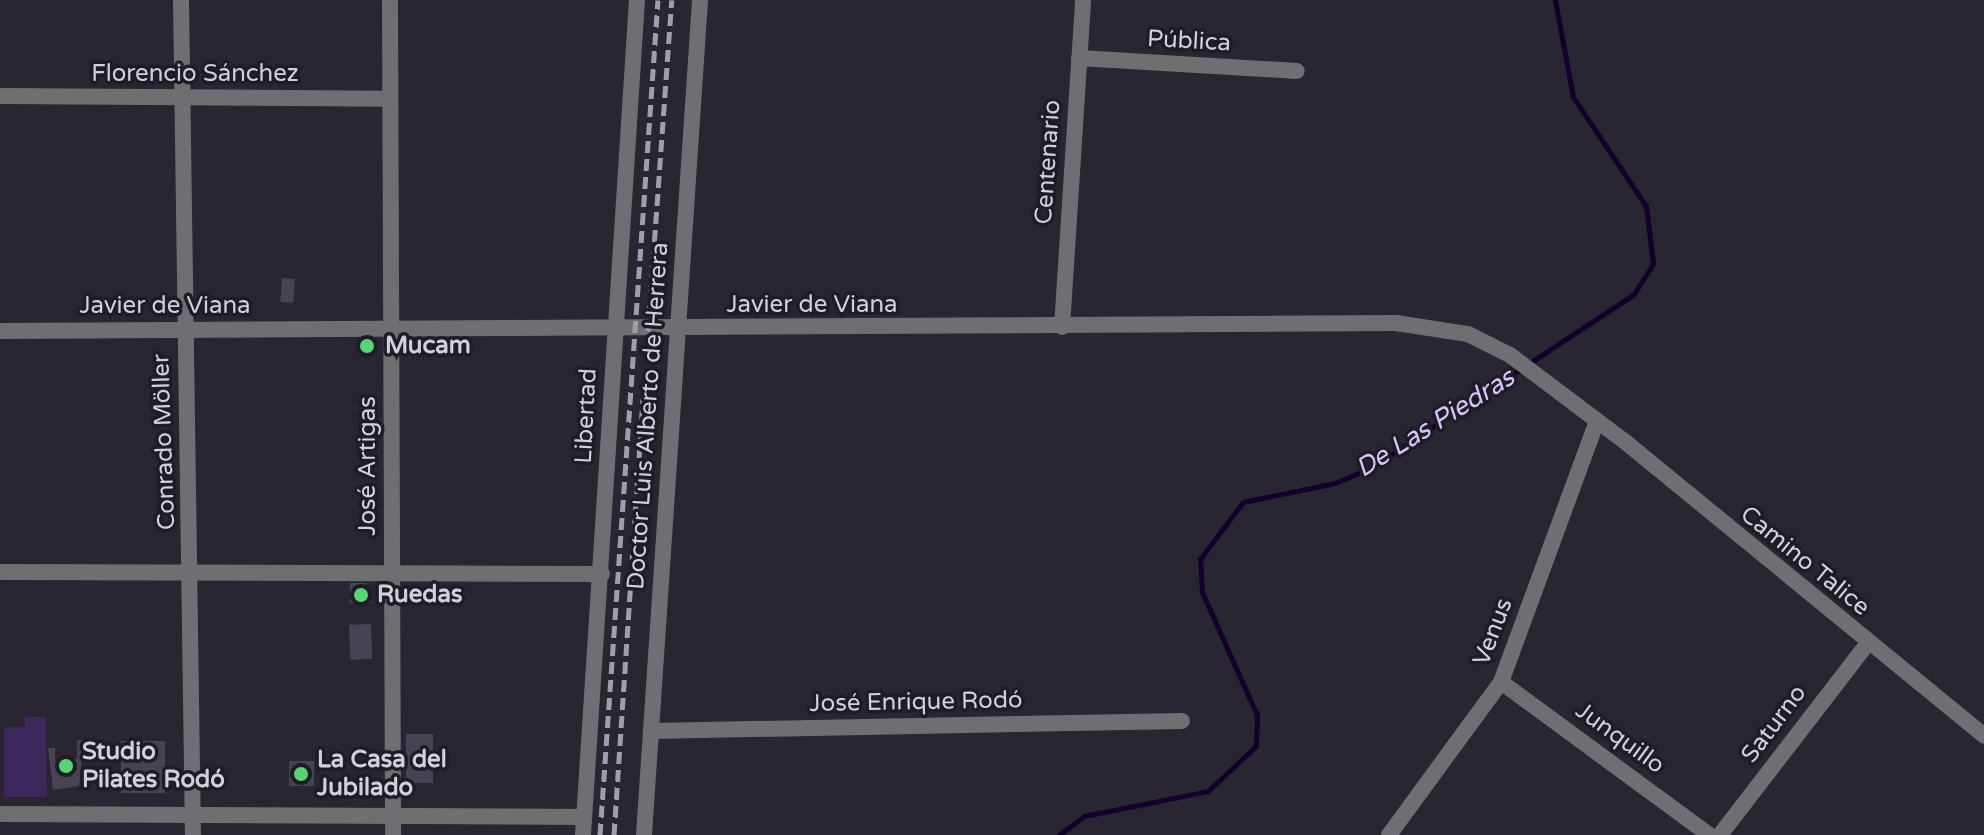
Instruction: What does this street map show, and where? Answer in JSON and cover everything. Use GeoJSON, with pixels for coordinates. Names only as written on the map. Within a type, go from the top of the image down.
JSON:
{"type":"FeatureCollection","features":[{"type":"Feature","properties":{"kind":"street","name":"Conrado Möller"},"geometry":{"type":"LineString","coordinates":[[181,0],[184,329],[193,572],[193,835]]}},
{"type":"Feature","properties":{"kind":"street","name":"José Artigas"},"geometry":{"type":"LineString","coordinates":[[390,0],[393,835]]}},
{"type":"Feature","properties":{"kind":"street","name":"Libertad"},"geometry":{"type":"LineString","coordinates":[[583,835],[637,0]]}},
{"type":"Feature","properties":{"kind":"street","name":"Doctor Luis Alberto de Herrera"},"geometry":{"type":"LineString","coordinates":[[644,835],[700,0]]}},
{"type":"Feature","properties":{"kind":"street","name":"Centenario"},"geometry":{"type":"LineString","coordinates":[[1062,327],[1083,0]]}},
{"type":"Feature","properties":{"kind":"street","name":"Pública"},"geometry":{"type":"LineString","coordinates":[[1079,58],[1297,71]]}},
{"type":"Feature","properties":{"kind":"street","name":"Florencio Sánchez"},"geometry":{"type":"LineString","coordinates":[[0,96],[390,99]]}},
{"type":"Feature","properties":{"kind":"street","name":"Javier de Viana"},"geometry":{"type":"LineString","coordinates":[[0,331],[677,330],[1396,323],[1468,334],[1510,355],[1597,421]]}},
{"type":"Feature","properties":{"kind":"street","name":"Camino Talice"},"geometry":{"type":"LineString","coordinates":[[1597,421],[1984,736]]}},
{"type":"Feature","properties":{"kind":"street","name":"Venus"},"geometry":{"type":"LineString","coordinates":[[1389,835],[1501,682],[1597,421]]}},
{"type":"Feature","properties":{"kind":"street"},"geometry":{"type":"LineString","coordinates":[[0,572],[602,574]]}},
{"type":"Feature","properties":{"kind":"street","name":"Saturno"},"geometry":{"type":"LineString","coordinates":[[1720,835],[1868,643]]}},
{"type":"Feature","properties":{"kind":"street","name":"Junquillo"},"geometry":{"type":"LineString","coordinates":[[1501,682],[1709,835]]}},
{"type":"Feature","properties":{"kind":"street","name":"José Enrique Rodó"},"geometry":{"type":"LineString","coordinates":[[651,731],[1182,721]]}},
{"type":"Feature","properties":{"kind":"street"},"geometry":{"type":"LineString","coordinates":[[0,814],[584,817]]}},
{"type":"Feature","properties":{"kind":"shaded area"},"geometry":{"type":"Polygon","coordinates":[[[25,717],[46,717],[47,797],[4,797],[4,727],[25,727],[25,717]]]}},
{"type":"Feature","properties":{"kind":"building"},"geometry":{"type":"Polygon","coordinates":[[[282,278],[295,279],[293,303],[280,302],[282,278]]]}},
{"type":"Feature","properties":{"kind":"building","name":"Ruedas"},"geometry":{"type":"Polygon","coordinates":[[[350,583],[366,583],[371,603],[350,603],[350,583]]]}},
{"type":"Feature","properties":{"kind":"building"},"geometry":{"type":"Polygon","coordinates":[[[371,624],[372,659],[350,660],[349,625],[371,624]]]}},
{"type":"Feature","properties":{"kind":"building"},"geometry":{"type":"Polygon","coordinates":[[[406,734],[433,734],[433,783],[406,783],[406,734]]]}},
{"type":"Feature","properties":{"kind":"building","name":"Studio Pilates Rodó"},"geometry":{"type":"Polygon","coordinates":[[[77,740],[84,740],[79,786],[53,790],[48,748],[55,748],[55,761],[77,759],[77,740]]]}},
{"type":"Feature","properties":{"kind":"building"},"geometry":{"type":"Polygon","coordinates":[[[121,741],[165,741],[165,793],[121,793],[121,741]]]}},
{"type":"Feature","properties":{"kind":"building","name":"La Casa del Jubilado"},"geometry":{"type":"Polygon","coordinates":[[[289,761],[314,761],[314,786],[289,786],[289,761]]]}},
{"type":"Feature","properties":{"kind":"waterway","name":"De Las Piedras"},"geometry":{"type":"LineString","coordinates":[[1059,835],[1084,816],[1208,791],[1256,746],[1257,715],[1202,592],[1200,559],[1243,502],[1335,483],[1372,467],[1634,294],[1653,263],[1646,206],[1573,97],[1555,0]]}},
{"type":"Feature","properties":{"kind":"railway"},"geometry":{"type":"LineString","coordinates":[[600,835],[658,0]]}},
{"type":"Feature","properties":{"kind":"railway"},"geometry":{"type":"LineString","coordinates":[[648,331],[672,0]]}},
{"type":"Feature","properties":{"kind":"railway"},"geometry":{"type":"LineString","coordinates":[[614,835],[643,399]]}},
{"type":"Feature","properties":{"kind":"place","name":"Mucam"},"geometry":{"type":"Point","coordinates":[367,346]}},
{"type":"Feature","properties":{"kind":"place","name":"Ruedas"},"geometry":{"type":"Point","coordinates":[361,595]}},
{"type":"Feature","properties":{"kind":"place","name":"Studio Pilates Rodó"},"geometry":{"type":"Point","coordinates":[66,766]}},
{"type":"Feature","properties":{"kind":"place","name":"La Casa del Jubilado"},"geometry":{"type":"Point","coordinates":[301,774]}}]}
